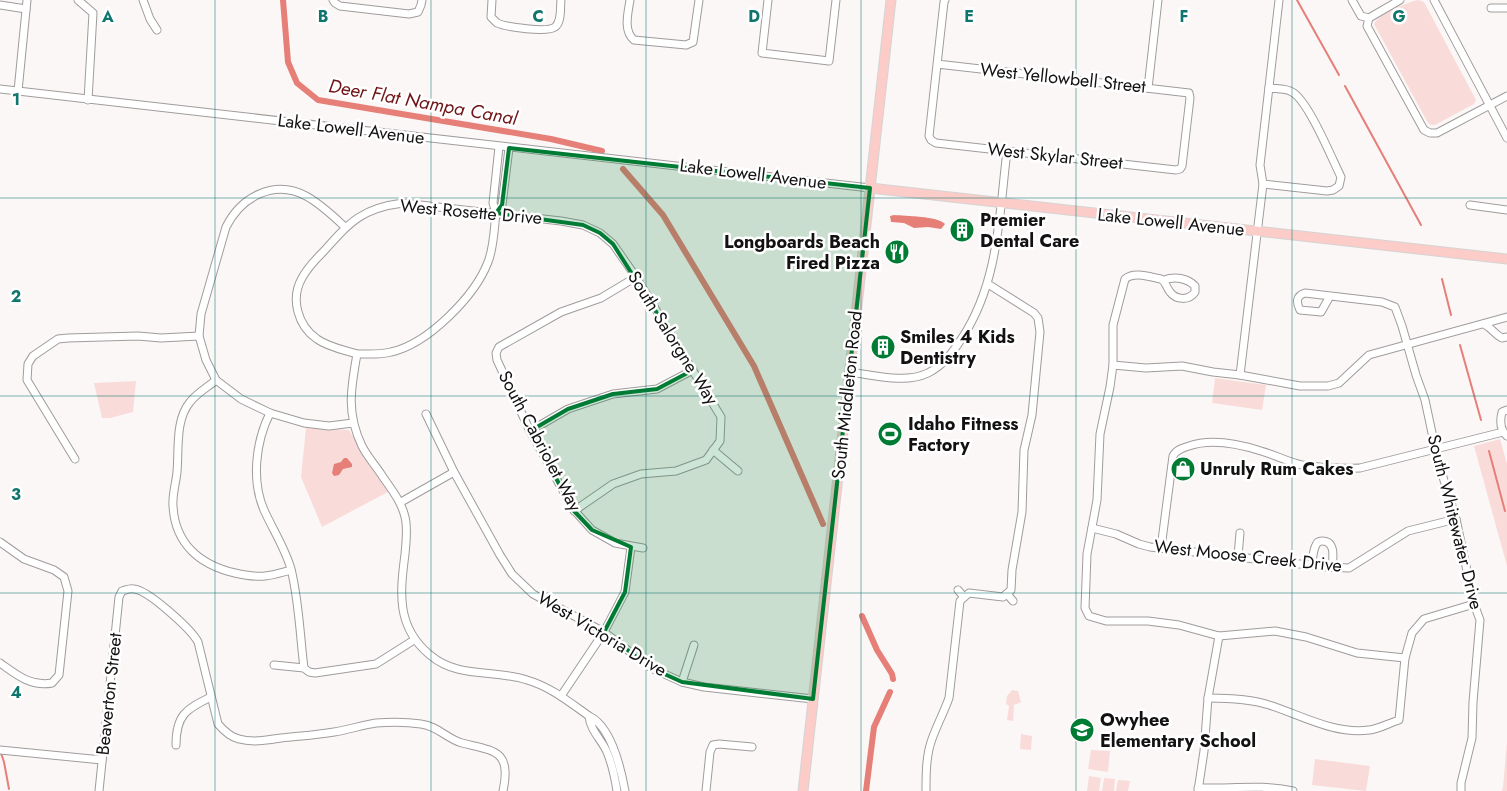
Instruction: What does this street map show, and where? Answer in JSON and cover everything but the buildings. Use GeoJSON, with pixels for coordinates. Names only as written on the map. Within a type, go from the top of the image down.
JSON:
{"type":"FeatureCollection","features":[{"type":"Feature","properties":{"kind":"main road","name":"South Middleton Road"},"geometry":{"type":"LineString","coordinates":[[803,791],[891,0]]}},
{"type":"Feature","properties":{"kind":"main road","name":"Lake Lowell Avenue"},"geometry":{"type":"LineString","coordinates":[[870,188],[1507,259]]}},
{"type":"Feature","properties":{"kind":"street"},"geometry":{"type":"LineString","coordinates":[[18,91],[27,0]]}},
{"type":"Feature","properties":{"kind":"street"},"geometry":{"type":"LineString","coordinates":[[78,0],[94,13],[88,100]]}},
{"type":"Feature","properties":{"kind":"street"},"geometry":{"type":"LineString","coordinates":[[143,0],[150,19],[157,30]]}},
{"type":"Feature","properties":{"kind":"street"},"geometry":{"type":"LineString","coordinates":[[334,2],[340,6],[409,14],[418,12],[422,5],[422,0]]}},
{"type":"Feature","properties":{"kind":"street"},"geometry":{"type":"LineString","coordinates":[[492,0],[491,11],[493,20],[502,25],[544,30],[555,27],[559,18],[561,0]]}},
{"type":"Feature","properties":{"kind":"street"},"geometry":{"type":"LineString","coordinates":[[630,0],[627,27],[629,36],[634,40],[686,45],[693,42],[699,0]]}},
{"type":"Feature","properties":{"kind":"street"},"geometry":{"type":"LineString","coordinates":[[768,0],[762,53],[829,61],[836,0]]}},
{"type":"Feature","properties":{"kind":"street"},"geometry":{"type":"LineString","coordinates":[[937,64],[945,0]]}},
{"type":"Feature","properties":{"kind":"street"},"geometry":{"type":"LineString","coordinates":[[1148,88],[1158,0]]}},
{"type":"Feature","properties":{"kind":"street"},"geometry":{"type":"LineString","coordinates":[[1240,375],[1263,184],[1260,166],[1278,0]]}},
{"type":"Feature","properties":{"kind":"street"},"geometry":{"type":"LineString","coordinates":[[1352,0],[1361,16],[1369,18],[1400,0]]}},
{"type":"Feature","properties":{"kind":"street"},"geometry":{"type":"LineString","coordinates":[[1434,0],[1507,138]]}},
{"type":"Feature","properties":{"kind":"street"},"geometry":{"type":"LineString","coordinates":[[0,5],[26,9]]}},
{"type":"Feature","properties":{"kind":"street"},"geometry":{"type":"LineString","coordinates":[[1491,8],[1507,8]]}},
{"type":"Feature","properties":{"kind":"street"},"geometry":{"type":"LineString","coordinates":[[1369,18],[1367,26],[1424,130],[1430,133],[1438,133],[1507,96]]}},
{"type":"Feature","properties":{"kind":"street","name":"West Yellowbell Street"},"geometry":{"type":"LineString","coordinates":[[937,64],[1189,93],[1182,166],[1180,169]]}},
{"type":"Feature","properties":{"kind":"street","name":"West Skylar Street"},"geometry":{"type":"LineString","coordinates":[[937,64],[929,136],[936,143],[1180,169]]}},
{"type":"Feature","properties":{"kind":"street"},"geometry":{"type":"LineString","coordinates":[[1263,184],[1327,191],[1339,186],[1341,177],[1308,112],[1297,95],[1290,90],[1269,88]]}},
{"type":"Feature","properties":{"kind":"street","name":"Lake Lowell Avenue"},"geometry":{"type":"LineString","coordinates":[[0,89],[870,188]]}},
{"type":"Feature","properties":{"kind":"street"},"geometry":{"type":"LineString","coordinates":[[499,147],[493,203],[496,213],[492,250],[478,282],[452,314],[411,344],[393,352],[374,355],[357,354],[350,404],[353,423],[362,447],[401,502],[406,518],[407,536],[401,597],[406,622],[414,640],[430,656],[444,665],[474,673],[509,675],[527,680],[561,696],[596,720],[621,768],[620,791]]}},
{"type":"Feature","properties":{"kind":"street"},"geometry":{"type":"LineString","coordinates":[[496,213],[502,205],[509,148]]}},
{"type":"Feature","properties":{"kind":"street"},"geometry":{"type":"LineString","coordinates":[[849,372],[911,378],[928,373],[943,364],[968,329],[980,306],[988,284],[995,257],[1007,151]]}},
{"type":"Feature","properties":{"kind":"street"},"geometry":{"type":"LineString","coordinates":[[345,227],[323,206],[305,195],[289,190],[273,190],[255,195],[243,203],[232,214],[226,227],[201,314],[198,336],[206,360],[216,380],[241,399],[270,413],[304,423],[329,426],[353,423]]}},
{"type":"Feature","properties":{"kind":"street","name":"West Rosette Drive"},"geometry":{"type":"LineString","coordinates":[[357,354],[318,340],[306,329],[297,310],[298,287],[302,278],[345,227],[359,216],[371,210],[385,205],[403,203],[583,225],[600,233]]}},
{"type":"Feature","properties":{"kind":"street"},"geometry":{"type":"LineString","coordinates":[[1470,205],[1507,210]]}},
{"type":"Feature","properties":{"kind":"street","name":"South Salorgne Way"},"geometry":{"type":"LineString","coordinates":[[600,233],[613,244],[636,277],[721,417],[720,441],[713,450]]}},
{"type":"Feature","properties":{"kind":"street"},"geometry":{"type":"LineString","coordinates":[[1164,280],[1136,275],[1125,279],[1113,325],[1113,365],[1100,434],[1097,500],[1086,554],[1085,608],[1089,616],[1106,621],[1179,625],[1219,636],[1275,631],[1306,637],[1357,652],[1405,658]]}},
{"type":"Feature","properties":{"kind":"street","name":"South Cabriolet Way"},"geometry":{"type":"LineString","coordinates":[[636,277],[601,298],[560,312],[500,347],[496,353],[497,360],[530,431],[574,511],[592,530],[615,543],[643,548]]}},
{"type":"Feature","properties":{"kind":"street"},"geometry":{"type":"LineString","coordinates":[[926,791],[926,771],[931,741],[949,698],[960,601],[969,593],[1003,597],[1011,590],[1012,570],[1022,512],[1024,450],[1032,414],[1040,332],[1038,318],[1034,313],[988,284]]}},
{"type":"Feature","properties":{"kind":"street","name":"South Whitewater Drive"},"geometry":{"type":"LineString","coordinates":[[1330,296],[1382,302],[1395,307],[1425,400],[1435,449],[1456,519],[1474,604],[1480,620],[1472,738],[1461,783],[1461,791]]}},
{"type":"Feature","properties":{"kind":"street"},"geometry":{"type":"LineString","coordinates":[[1113,365],[1146,368],[1182,366],[1300,386],[1328,386],[1339,384],[1368,356],[1507,317]]}},
{"type":"Feature","properties":{"kind":"street"},"geometry":{"type":"LineString","coordinates":[[1484,324],[1491,328],[1496,335],[1502,338],[1507,337]]}},
{"type":"Feature","properties":{"kind":"street"},"geometry":{"type":"LineString","coordinates":[[75,459],[27,380],[28,364],[33,356],[58,340],[68,338],[198,336]]}},
{"type":"Feature","properties":{"kind":"street"},"geometry":{"type":"LineString","coordinates":[[530,431],[568,409],[613,394],[657,389],[693,370]]}},
{"type":"Feature","properties":{"kind":"street"},"geometry":{"type":"LineString","coordinates":[[216,380],[189,403],[181,423],[177,474],[173,496],[176,523],[184,541],[193,553],[209,565],[224,571],[252,576],[264,576],[291,570]]}},
{"type":"Feature","properties":{"kind":"street"},"geometry":{"type":"LineString","coordinates":[[1160,548],[1173,456],[1176,451],[1186,447],[1201,442],[1230,444],[1261,451],[1300,464],[1338,469],[1360,468],[1505,434],[1500,418],[1502,412],[1507,410]]}},
{"type":"Feature","properties":{"kind":"street"},"geometry":{"type":"LineString","coordinates":[[270,413],[261,438],[257,470],[258,490],[264,509],[279,538],[291,570],[304,668]]}},
{"type":"Feature","properties":{"kind":"street","name":"West Victoria Drive"},"geometry":{"type":"LineString","coordinates":[[426,414],[454,472],[500,555],[512,574],[534,594],[604,632],[651,668],[682,682],[704,687],[813,699]]}},
{"type":"Feature","properties":{"kind":"street"},"geometry":{"type":"LineString","coordinates":[[574,511],[613,484],[640,474],[676,471],[706,460],[713,450],[738,471]]}},
{"type":"Feature","properties":{"kind":"street"},"geometry":{"type":"LineString","coordinates":[[401,502],[454,472]]}},
{"type":"Feature","properties":{"kind":"street","name":"West Moose Creek Drive"},"geometry":{"type":"LineString","coordinates":[[1092,528],[1116,534],[1139,544],[1160,548],[1349,568],[1408,531],[1456,519]]}},
{"type":"Feature","properties":{"kind":"street"},"geometry":{"type":"LineString","coordinates":[[1238,556],[1240,533]]}},
{"type":"Feature","properties":{"kind":"street"},"geometry":{"type":"LineString","coordinates":[[1311,564],[1316,544],[1324,541],[1330,543],[1333,548],[1332,567]]}},
{"type":"Feature","properties":{"kind":"street"},"geometry":{"type":"LineString","coordinates":[[0,542],[24,559],[54,570],[64,577],[68,592],[59,675],[52,683],[41,685],[18,676],[0,663]]}},
{"type":"Feature","properties":{"kind":"street"},"geometry":{"type":"LineString","coordinates":[[561,696],[604,632],[625,592],[631,547]]}},
{"type":"Feature","properties":{"kind":"street","name":"Beaverton Street"},"geometry":{"type":"LineString","coordinates":[[99,791],[119,597],[122,591],[127,589],[138,590],[178,619],[193,633],[198,642],[211,698]]}},
{"type":"Feature","properties":{"kind":"street"},"geometry":{"type":"LineString","coordinates":[[958,590],[964,597]]}},
{"type":"Feature","properties":{"kind":"street"},"geometry":{"type":"LineString","coordinates":[[1007,594],[1012,601]]}},
{"type":"Feature","properties":{"kind":"street"},"geometry":{"type":"LineString","coordinates":[[1208,698],[1227,698],[1268,705],[1304,719],[1338,728],[1370,730],[1398,720],[1405,658],[1412,633],[1424,619],[1474,604]]}},
{"type":"Feature","properties":{"kind":"street"},"geometry":{"type":"LineString","coordinates":[[1219,636],[1208,698],[1204,751],[1198,790],[1254,786],[1293,791]]}},
{"type":"Feature","properties":{"kind":"street"},"geometry":{"type":"LineString","coordinates":[[274,665],[304,668],[309,672],[315,673],[376,664],[414,640]]}},
{"type":"Feature","properties":{"kind":"street"},"geometry":{"type":"LineString","coordinates":[[682,682],[694,645]]}},
{"type":"Feature","properties":{"kind":"street"},"geometry":{"type":"LineString","coordinates":[[176,745],[179,720],[184,712],[211,698],[218,724],[223,730],[239,739],[249,741],[334,732],[376,723],[422,724],[432,726],[452,740],[494,751],[501,757],[504,766],[503,791]]}},
{"type":"Feature","properties":{"kind":"street"},"geometry":{"type":"LineString","coordinates":[[706,791],[710,752],[713,745],[752,747]]}},
{"type":"Feature","properties":{"kind":"street"},"geometry":{"type":"LineString","coordinates":[[0,750],[102,760]]}},
{"type":"Feature","properties":{"kind":"highlighted area"},"geometry":{"type":"Polygon","coordinates":[[[509,148],[870,188],[813,699],[682,682],[651,668],[604,632],[625,592],[631,547],[592,530],[574,511],[530,431],[568,409],[613,394],[657,389],[693,370],[613,244],[600,233],[583,225],[496,213],[502,205],[509,148]]]}},
{"type":"Feature","properties":{"kind":"shaded area"},"geometry":{"type":"Polygon","coordinates":[[[1418,0],[1424,2],[1476,100],[1474,104],[1435,125],[1428,123],[1374,24],[1381,16],[1418,0]]]}},
{"type":"Feature","properties":{"kind":"shaded area"},"geometry":{"type":"Polygon","coordinates":[[[890,216],[935,219],[945,224],[941,229],[928,227],[914,228],[904,223],[891,222],[890,216]]]}},
{"type":"Feature","properties":{"kind":"shaded area"},"geometry":{"type":"Polygon","coordinates":[[[1215,378],[1266,385],[1262,410],[1212,403],[1215,378]]]}},
{"type":"Feature","properties":{"kind":"shaded area"},"geometry":{"type":"Polygon","coordinates":[[[136,381],[133,412],[110,418],[102,418],[94,383],[136,381]]]}},
{"type":"Feature","properties":{"kind":"shaded area"},"geometry":{"type":"Polygon","coordinates":[[[306,428],[349,430],[388,492],[322,527],[301,477],[306,428]]]}},
{"type":"Feature","properties":{"kind":"shaded area"},"geometry":{"type":"Polygon","coordinates":[[[1500,439],[1507,464],[1507,566],[1474,446],[1500,439]]]}},
{"type":"Feature","properties":{"kind":"shaded area"},"geometry":{"type":"Polygon","coordinates":[[[344,458],[347,458],[352,467],[343,469],[339,475],[334,476],[332,473],[334,464],[341,462],[344,458]]]}},
{"type":"Feature","properties":{"kind":"shaded area"},"geometry":{"type":"Polygon","coordinates":[[[1012,690],[1018,691],[1021,702],[1014,705],[1013,721],[1007,720],[1009,706],[1006,704],[1007,696],[1012,690]]]}},
{"type":"Feature","properties":{"kind":"shaded area"},"geometry":{"type":"Polygon","coordinates":[[[1021,734],[1032,736],[1031,750],[1020,749],[1021,734]]]}},
{"type":"Feature","properties":{"kind":"shaded area"},"geometry":{"type":"Polygon","coordinates":[[[1507,742],[1507,791],[1502,791],[1503,787],[1507,742]]]}},
{"type":"Feature","properties":{"kind":"shaded area"},"geometry":{"type":"Polygon","coordinates":[[[1091,750],[1110,751],[1108,772],[1088,769],[1091,750]]]}},
{"type":"Feature","properties":{"kind":"shaded area"},"geometry":{"type":"Polygon","coordinates":[[[1315,759],[1370,766],[1366,791],[1312,785],[1315,759]]]}},
{"type":"Feature","properties":{"kind":"shaded area"},"geometry":{"type":"Polygon","coordinates":[[[1089,776],[1101,778],[1099,791],[1087,791],[1089,776]]]}},
{"type":"Feature","properties":{"kind":"shaded area"},"geometry":{"type":"Polygon","coordinates":[[[1104,778],[1115,779],[1114,791],[1102,791],[1104,778]]]}},
{"type":"Feature","properties":{"kind":"shaded area"},"geometry":{"type":"Polygon","coordinates":[[[1118,780],[1130,781],[1128,791],[1116,791],[1118,780]]]}},
{"type":"Feature","properties":{"kind":"waterway","name":"Deer Flat Nampa Canal"},"geometry":{"type":"LineString","coordinates":[[283,0],[288,62],[297,83],[318,100],[551,139],[602,151]]}},
{"type":"Feature","properties":{"kind":"waterway"},"geometry":{"type":"LineString","coordinates":[[1297,0],[1339,75]]}},
{"type":"Feature","properties":{"kind":"waterway"},"geometry":{"type":"LineString","coordinates":[[1345,86],[1421,225]]}},
{"type":"Feature","properties":{"kind":"waterway","name":"Deer Flat Nampa Canal"},"geometry":{"type":"LineString","coordinates":[[623,169],[663,215],[754,366],[823,524]]}},
{"type":"Feature","properties":{"kind":"waterway"},"geometry":{"type":"LineString","coordinates":[[1442,279],[1451,315]]}},
{"type":"Feature","properties":{"kind":"waterway"},"geometry":{"type":"LineString","coordinates":[[1460,345],[1481,420]]}},
{"type":"Feature","properties":{"kind":"waterway"},"geometry":{"type":"LineString","coordinates":[[1489,451],[1505,511]]}},
{"type":"Feature","properties":{"kind":"waterway"},"geometry":{"type":"LineString","coordinates":[[862,616],[877,650],[892,674],[893,679]]}},
{"type":"Feature","properties":{"kind":"waterway"},"geometry":{"type":"LineString","coordinates":[[866,791],[874,727],[890,692]]}},
{"type":"Feature","properties":{"kind":"waterway"},"geometry":{"type":"LineString","coordinates":[[1,753],[9,789]]}},
{"type":"Feature","properties":{"kind":"place","name":"Premier Dental Care"},"geometry":{"type":"Point","coordinates":[962,230]}},
{"type":"Feature","properties":{"kind":"place","name":"Longboards Beach Fired Pizza"},"geometry":{"type":"Point","coordinates":[897,252]}},
{"type":"Feature","properties":{"kind":"place","name":"Smiles 4 Kids Dentistry"},"geometry":{"type":"Point","coordinates":[883,347]}},
{"type":"Feature","properties":{"kind":"place","name":"Idaho Fitness Factory"},"geometry":{"type":"Point","coordinates":[890,434]}},
{"type":"Feature","properties":{"kind":"place","name":"Unruly Rum Cakes"},"geometry":{"type":"Point","coordinates":[1183,469]}},
{"type":"Feature","properties":{"kind":"place","name":"Owyhee Elementary School"},"geometry":{"type":"Point","coordinates":[1082,730]}}]}
